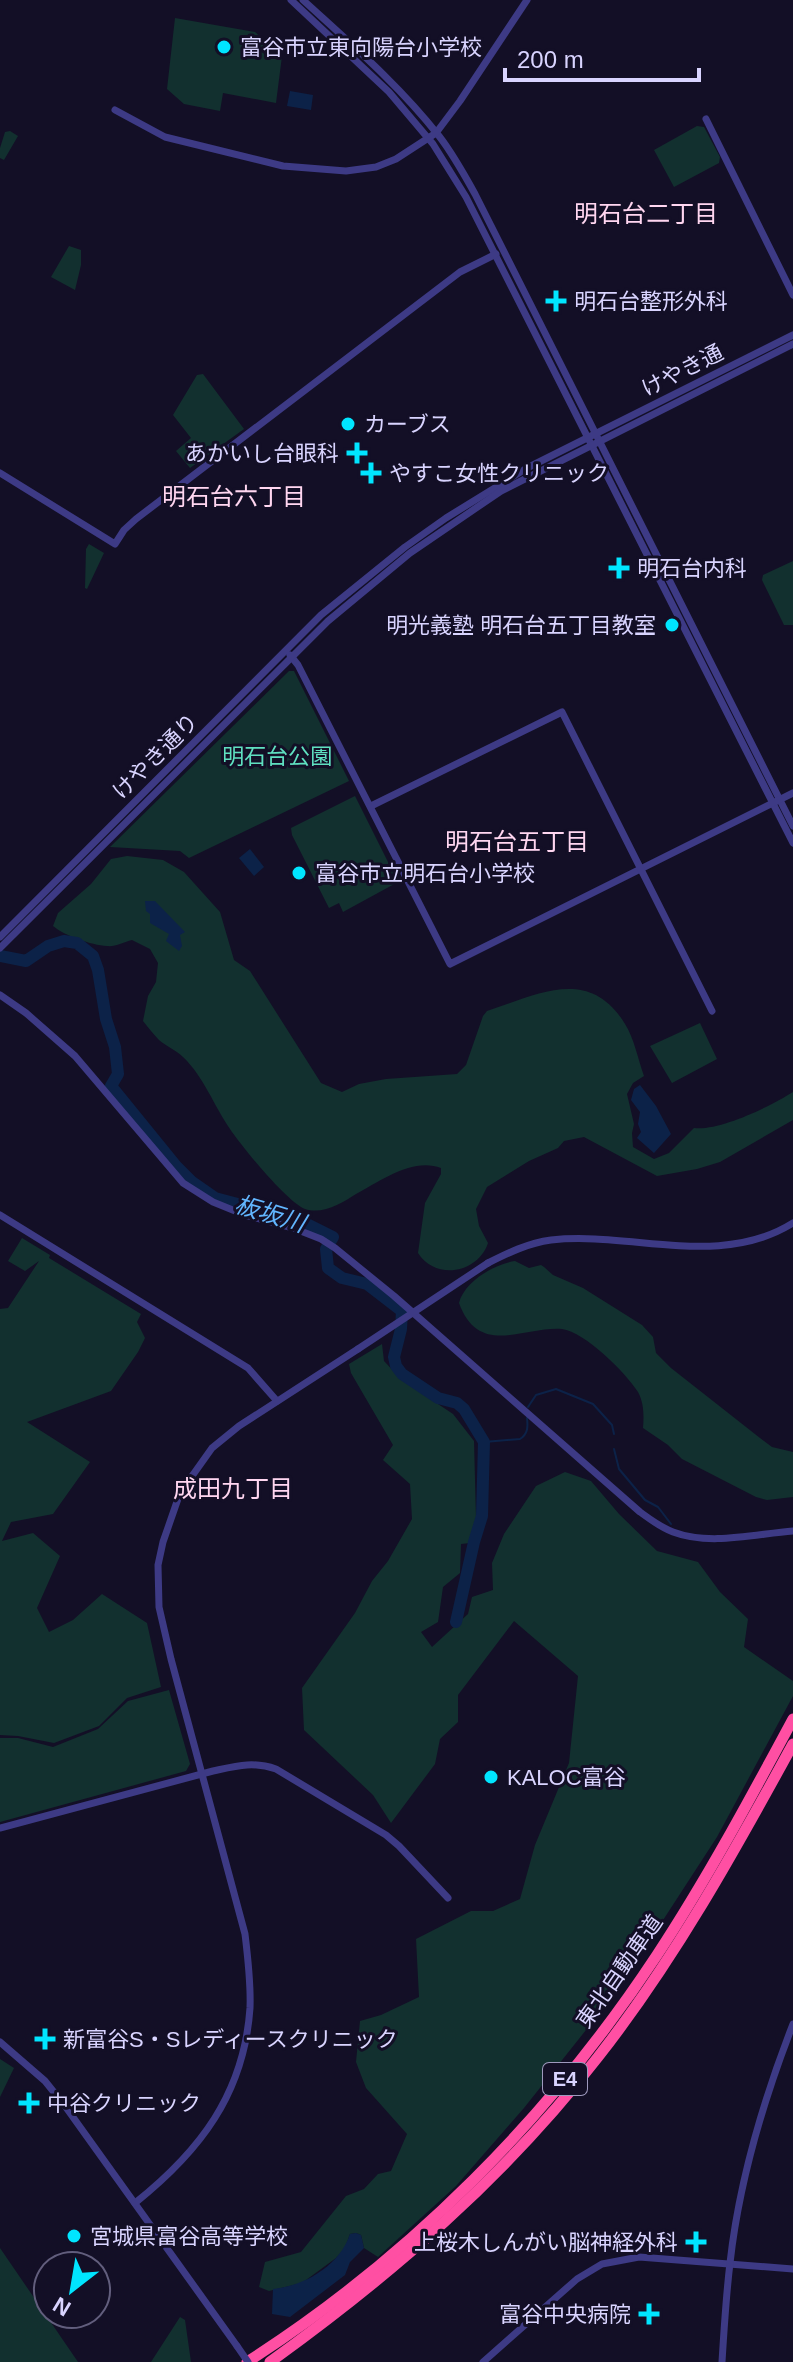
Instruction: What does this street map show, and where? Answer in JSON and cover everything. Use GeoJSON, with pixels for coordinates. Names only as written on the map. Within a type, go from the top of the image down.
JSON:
{"type":"FeatureCollection","features":[{"type":"Feature","properties":{"kind":"highway","name":"東北自動車道"},"geometry":{"type":"LineString","coordinates":[[248,2362],[360,2280],[420,2230],[552,2094],[614,2016],[657,1955],[729,1837],[793,1719]]}},
{"type":"Feature","properties":{"kind":"highway","name":"東北自動車道"},"geometry":{"type":"LineString","coordinates":[[270,2362],[378,2282],[424,2241],[514,2155],[561,2102],[667,1961],[731,1856],[793,1744]]}},
{"type":"Feature","properties":{"kind":"street"},"geometry":{"type":"LineString","coordinates":[[291,0],[432,135],[593,440],[776,802],[793,843]]}},
{"type":"Feature","properties":{"kind":"street"},"geometry":{"type":"LineString","coordinates":[[303,0],[388,79],[475,194],[593,440]]}},
{"type":"Feature","properties":{"kind":"street"},"geometry":{"type":"LineString","coordinates":[[115,110],[165,137],[283,166],[346,171],[376,167],[396,159],[432,135],[460,101],[527,0]]}},
{"type":"Feature","properties":{"kind":"street"},"geometry":{"type":"LineString","coordinates":[[706,119],[793,295]]}},
{"type":"Feature","properties":{"kind":"street"},"geometry":{"type":"LineString","coordinates":[[0,473],[115,544],[136,519],[418,303],[460,272],[496,254]]}},
{"type":"Feature","properties":{"kind":"street","name":"けやき通"},"geometry":{"type":"LineString","coordinates":[[593,440],[793,335]]}},
{"type":"Feature","properties":{"kind":"street"},"geometry":{"type":"LineString","coordinates":[[0,937],[53,889],[289,654],[370,585],[443,529],[501,491],[593,440],[793,344]]}},
{"type":"Feature","properties":{"kind":"street"},"geometry":{"type":"LineString","coordinates":[[289,654],[298,665],[450,964],[793,793]]}},
{"type":"Feature","properties":{"kind":"street"},"geometry":{"type":"LineString","coordinates":[[371,806],[562,712],[712,1011]]}},
{"type":"Feature","properties":{"kind":"street"},"geometry":{"type":"LineString","coordinates":[[776,802],[793,826]]}},
{"type":"Feature","properties":{"kind":"street"},"geometry":{"type":"LineString","coordinates":[[0,948],[53,889]]}},
{"type":"Feature","properties":{"kind":"street"},"geometry":{"type":"LineString","coordinates":[[0,995],[26,1013],[75,1056],[183,1183],[213,1202],[324,1241],[335,1248],[660,1526],[705,1539],[793,1531]]}},
{"type":"Feature","properties":{"kind":"street"},"geometry":{"type":"LineString","coordinates":[[0,1215],[248,1368],[277,1401]]}},
{"type":"Feature","properties":{"kind":"street"},"geometry":{"type":"LineString","coordinates":[[135,2203],[186,2159],[224,2103],[244,2049],[250,2008],[245,1934],[159,1607],[158,1565],[180,1493],[203,1459],[230,1432],[488,1263],[513,1250],[549,1240],[719,1246],[760,1238],[793,1223]]}},
{"type":"Feature","properties":{"kind":"street"},"geometry":{"type":"LineString","coordinates":[[0,1828],[250,1763],[276,1769],[386,1835],[448,1898]]}},
{"type":"Feature","properties":{"kind":"street"},"geometry":{"type":"LineString","coordinates":[[722,2362],[730,2263],[748,2165],[770,2088],[793,2024]]}},
{"type":"Feature","properties":{"kind":"street"},"geometry":{"type":"LineString","coordinates":[[0,2042],[45,2081],[248,2362]]}},
{"type":"Feature","properties":{"kind":"street"},"geometry":{"type":"LineString","coordinates":[[483,2362],[577,2279],[602,2264],[639,2257],[793,2269]]}},
{"type":"Feature","properties":{"kind":"green space"},"geometry":{"type":"Polygon","coordinates":[[[175,18],[255,32],[282,56],[276,103],[223,93],[220,111],[184,104],[167,89],[175,18]]]}},
{"type":"Feature","properties":{"kind":"green space"},"geometry":{"type":"Polygon","coordinates":[[[697,126],[704,127],[720,157],[719,163],[674,187],[654,150],[697,126]]]}},
{"type":"Feature","properties":{"kind":"green space"},"geometry":{"type":"Polygon","coordinates":[[[10,131],[18,136],[4,160],[0,158],[0,148],[5,132],[10,131]]]}},
{"type":"Feature","properties":{"kind":"green space"},"geometry":{"type":"Polygon","coordinates":[[[69,246],[81,250],[75,290],[51,277],[69,246]]]}},
{"type":"Feature","properties":{"kind":"green space"},"geometry":{"type":"Polygon","coordinates":[[[203,374],[244,429],[190,468],[176,451],[191,438],[173,415],[197,375],[203,374]]]}},
{"type":"Feature","properties":{"kind":"green space"},"geometry":{"type":"Polygon","coordinates":[[[89,544],[104,553],[87,589],[86,549],[89,544]]]}},
{"type":"Feature","properties":{"kind":"green space"},"geometry":{"type":"Polygon","coordinates":[[[793,561],[793,625],[784,625],[762,580],[763,575],[793,561]]]}},
{"type":"Feature","properties":{"kind":"green space","name":"明石台公園"},"geometry":{"type":"Polygon","coordinates":[[[289,671],[294,671],[349,781],[189,858],[180,851],[110,847],[289,671]]]}},
{"type":"Feature","properties":{"kind":"green space"},"geometry":{"type":"Polygon","coordinates":[[[355,796],[398,882],[343,912],[339,903],[329,908],[291,828],[355,796]]]}},
{"type":"Feature","properties":{"kind":"green space"},"geometry":{"type":"Polygon","coordinates":[[[127,856],[163,860],[184,872],[220,912],[234,960],[250,971],[321,1083],[342,1092],[359,1084],[386,1079],[457,1074],[466,1065],[487,1011],[543,993],[561,989],[579,990],[595,995],[611,1006],[625,1024],[633,1042],[644,1076],[633,1083],[627,1094],[634,1124],[633,1147],[654,1159],[669,1153],[694,1128],[731,1122],[793,1092],[793,1120],[720,1162],[657,1176],[584,1137],[564,1141],[558,1148],[529,1161],[487,1187],[476,1209],[479,1226],[488,1243],[475,1261],[456,1270],[435,1267],[418,1253],[425,1203],[441,1174],[441,1168],[430,1165],[408,1168],[338,1204],[325,1209],[305,1209],[287,1196],[236,1137],[190,1065],[159,1040],[143,1021],[148,996],[156,982],[158,963],[150,949],[132,940],[110,946],[94,944],[53,926],[58,913],[91,884],[111,859],[127,856]]]}},
{"type":"Feature","properties":{"kind":"green space"},"geometry":{"type":"Polygon","coordinates":[[[700,1023],[717,1059],[672,1083],[650,1046],[700,1023]]]}},
{"type":"Feature","properties":{"kind":"green space"},"geometry":{"type":"Polygon","coordinates":[[[22,1238],[141,1314],[137,1322],[145,1338],[111,1391],[27,1422],[90,1462],[53,1514],[11,1522],[2,1541],[33,1533],[60,1556],[37,1608],[49,1632],[73,1620],[102,1594],[147,1623],[161,1687],[127,1698],[99,1726],[54,1743],[0,1735],[0,1309],[8,1308],[39,1261],[25,1271],[8,1261],[22,1238]]]}},
{"type":"Feature","properties":{"kind":"green space"},"geometry":{"type":"Polygon","coordinates":[[[515,1261],[529,1268],[541,1265],[553,1275],[583,1288],[642,1325],[653,1337],[656,1353],[671,1368],[772,1447],[793,1452],[793,1497],[767,1500],[756,1497],[682,1459],[643,1428],[640,1396],[632,1384],[604,1354],[582,1337],[562,1329],[504,1336],[478,1330],[468,1320],[459,1303],[462,1295],[481,1275],[515,1261]]]}},
{"type":"Feature","properties":{"kind":"green space"},"geometry":{"type":"Polygon","coordinates":[[[382,1344],[384,1361],[402,1380],[453,1414],[474,1441],[476,1518],[470,1543],[461,1544],[460,1573],[443,1587],[438,1622],[421,1632],[432,1647],[468,1614],[472,1597],[493,1590],[492,1563],[504,1534],[536,1486],[565,1472],[591,1481],[657,1551],[698,1562],[720,1592],[748,1619],[744,1647],[793,1681],[793,1696],[717,1837],[617,1991],[524,2108],[456,2186],[378,2257],[364,2248],[361,2235],[350,2234],[345,2248],[336,2258],[302,2283],[269,2291],[259,2287],[265,2262],[301,2252],[346,2196],[364,2189],[378,2174],[391,2171],[407,2134],[366,2088],[356,2062],[360,2021],[419,1997],[416,1939],[471,1911],[493,1911],[520,1899],[535,1845],[569,1763],[578,1676],[514,1621],[458,1695],[458,1722],[440,1739],[435,1764],[391,1823],[373,1795],[304,1730],[302,1688],[355,1613],[412,1519],[410,1484],[383,1460],[393,1445],[351,1373],[349,1364],[382,1344]]]}},
{"type":"Feature","properties":{"kind":"green space"},"geometry":{"type":"Polygon","coordinates":[[[169,1690],[190,1764],[186,1771],[0,1822],[0,1738],[18,1738],[53,1747],[98,1729],[128,1701],[169,1690]]]}},
{"type":"Feature","properties":{"kind":"green space"},"geometry":{"type":"Polygon","coordinates":[[[0,2059],[14,2068],[0,2097],[0,2059]]]}},
{"type":"Feature","properties":{"kind":"green space"},"geometry":{"type":"Polygon","coordinates":[[[0,2248],[32,2295],[32,2330],[56,2330],[78,2362],[0,2362],[0,2248]]]}},
{"type":"Feature","properties":{"kind":"green space"},"geometry":{"type":"Polygon","coordinates":[[[180,2317],[185,2320],[191,2362],[151,2362],[180,2317]]]}},
{"type":"Feature","properties":{"kind":"water"},"geometry":{"type":"Polygon","coordinates":[[[290,91],[313,95],[311,110],[287,106],[290,91]]]}},
{"type":"Feature","properties":{"kind":"water"},"geometry":{"type":"Polygon","coordinates":[[[250,849],[264,867],[254,876],[239,858],[250,849]]]}},
{"type":"Feature","properties":{"kind":"water"},"geometry":{"type":"Polygon","coordinates":[[[145,901],[155,901],[185,932],[180,935],[182,946],[179,951],[166,941],[169,934],[150,923],[145,901]]]}},
{"type":"Feature","properties":{"kind":"water"},"geometry":{"type":"Polygon","coordinates":[[[640,1085],[671,1134],[654,1153],[637,1138],[641,1132],[638,1124],[640,1112],[631,1100],[634,1089],[640,1085]]]}},
{"type":"Feature","properties":{"kind":"water"},"geometry":{"type":"Polygon","coordinates":[[[350,2234],[361,2235],[364,2248],[350,2262],[345,2275],[290,2317],[272,2314],[273,2289],[297,2284],[320,2272],[338,2255],[350,2234]]]}},
{"type":"Feature","properties":{"kind":"waterway","name":"板坂川"},"geometry":{"type":"LineString","coordinates":[[0,956],[26,961],[48,946],[64,941],[77,943],[93,956],[115,1047],[118,1074],[111,1086],[176,1166],[215,1198],[301,1221],[333,1237],[326,1249],[328,1268],[342,1278],[367,1284],[402,1311],[394,1357],[396,1366],[402,1374],[438,1398],[457,1403],[464,1409],[484,1442],[482,1516],[456,1622]]}},
{"type":"Feature","properties":{"kind":"waterway"},"geometry":{"type":"LineString","coordinates":[[528,1407],[536,1395],[556,1389],[593,1404],[612,1425],[614,1434]]}},
{"type":"Feature","properties":{"kind":"waterway"},"geometry":{"type":"LineString","coordinates":[[484,1442],[520,1439],[527,1430],[527,1418]]}},
{"type":"Feature","properties":{"kind":"waterway"},"geometry":{"type":"LineString","coordinates":[[614,1449],[619,1469],[645,1500],[658,1507],[671,1524]]}},
{"type":"Feature","properties":{"kind":"place","name":"富谷市立東向陽台小学校"},"geometry":{"type":"Point","coordinates":[224,47]}},
{"type":"Feature","properties":{"kind":"place","name":"明石台整形外科"},"geometry":{"type":"Point","coordinates":[556,301]}},
{"type":"Feature","properties":{"kind":"place","name":"カーブス"},"geometry":{"type":"Point","coordinates":[348,424]}},
{"type":"Feature","properties":{"kind":"place","name":"あかいし台眼科"},"geometry":{"type":"Point","coordinates":[357,453]}},
{"type":"Feature","properties":{"kind":"place","name":"やすこ女性クリニック"},"geometry":{"type":"Point","coordinates":[371,473]}},
{"type":"Feature","properties":{"kind":"place","name":"明石台内科"},"geometry":{"type":"Point","coordinates":[619,568]}},
{"type":"Feature","properties":{"kind":"place","name":"明光義塾 明石台五丁目教室"},"geometry":{"type":"Point","coordinates":[672,625]}},
{"type":"Feature","properties":{"kind":"place","name":"富谷市立明石台小学校"},"geometry":{"type":"Point","coordinates":[299,873]}},
{"type":"Feature","properties":{"kind":"place","name":"KALOC富谷"},"geometry":{"type":"Point","coordinates":[491,1777]}},
{"type":"Feature","properties":{"kind":"place","name":"新富谷S・Sレディースクリニック"},"geometry":{"type":"Point","coordinates":[45,2039]}},
{"type":"Feature","properties":{"kind":"place","name":"中谷クリニック"},"geometry":{"type":"Point","coordinates":[29,2103]}},
{"type":"Feature","properties":{"kind":"place","name":"宮城県富谷高等学校"},"geometry":{"type":"Point","coordinates":[74,2236]}},
{"type":"Feature","properties":{"kind":"place","name":"上桜木しんがい脳神経外科"},"geometry":{"type":"Point","coordinates":[696,2242]}},
{"type":"Feature","properties":{"kind":"place","name":"富谷中央病院"},"geometry":{"type":"Point","coordinates":[649,2314]}},
{"type":"Feature","properties":{"kind":"district","name":"明石台二丁目"},"geometry":{"type":"Point","coordinates":[646,214]}},
{"type":"Feature","properties":{"kind":"district","name":"明石台六丁目"},"geometry":{"type":"Point","coordinates":[234,497]}},
{"type":"Feature","properties":{"kind":"district","name":"明石台五丁目"},"geometry":{"type":"Point","coordinates":[517,842]}},
{"type":"Feature","properties":{"kind":"district","name":"成田九丁目"},"geometry":{"type":"Point","coordinates":[233,1489]}}]}
